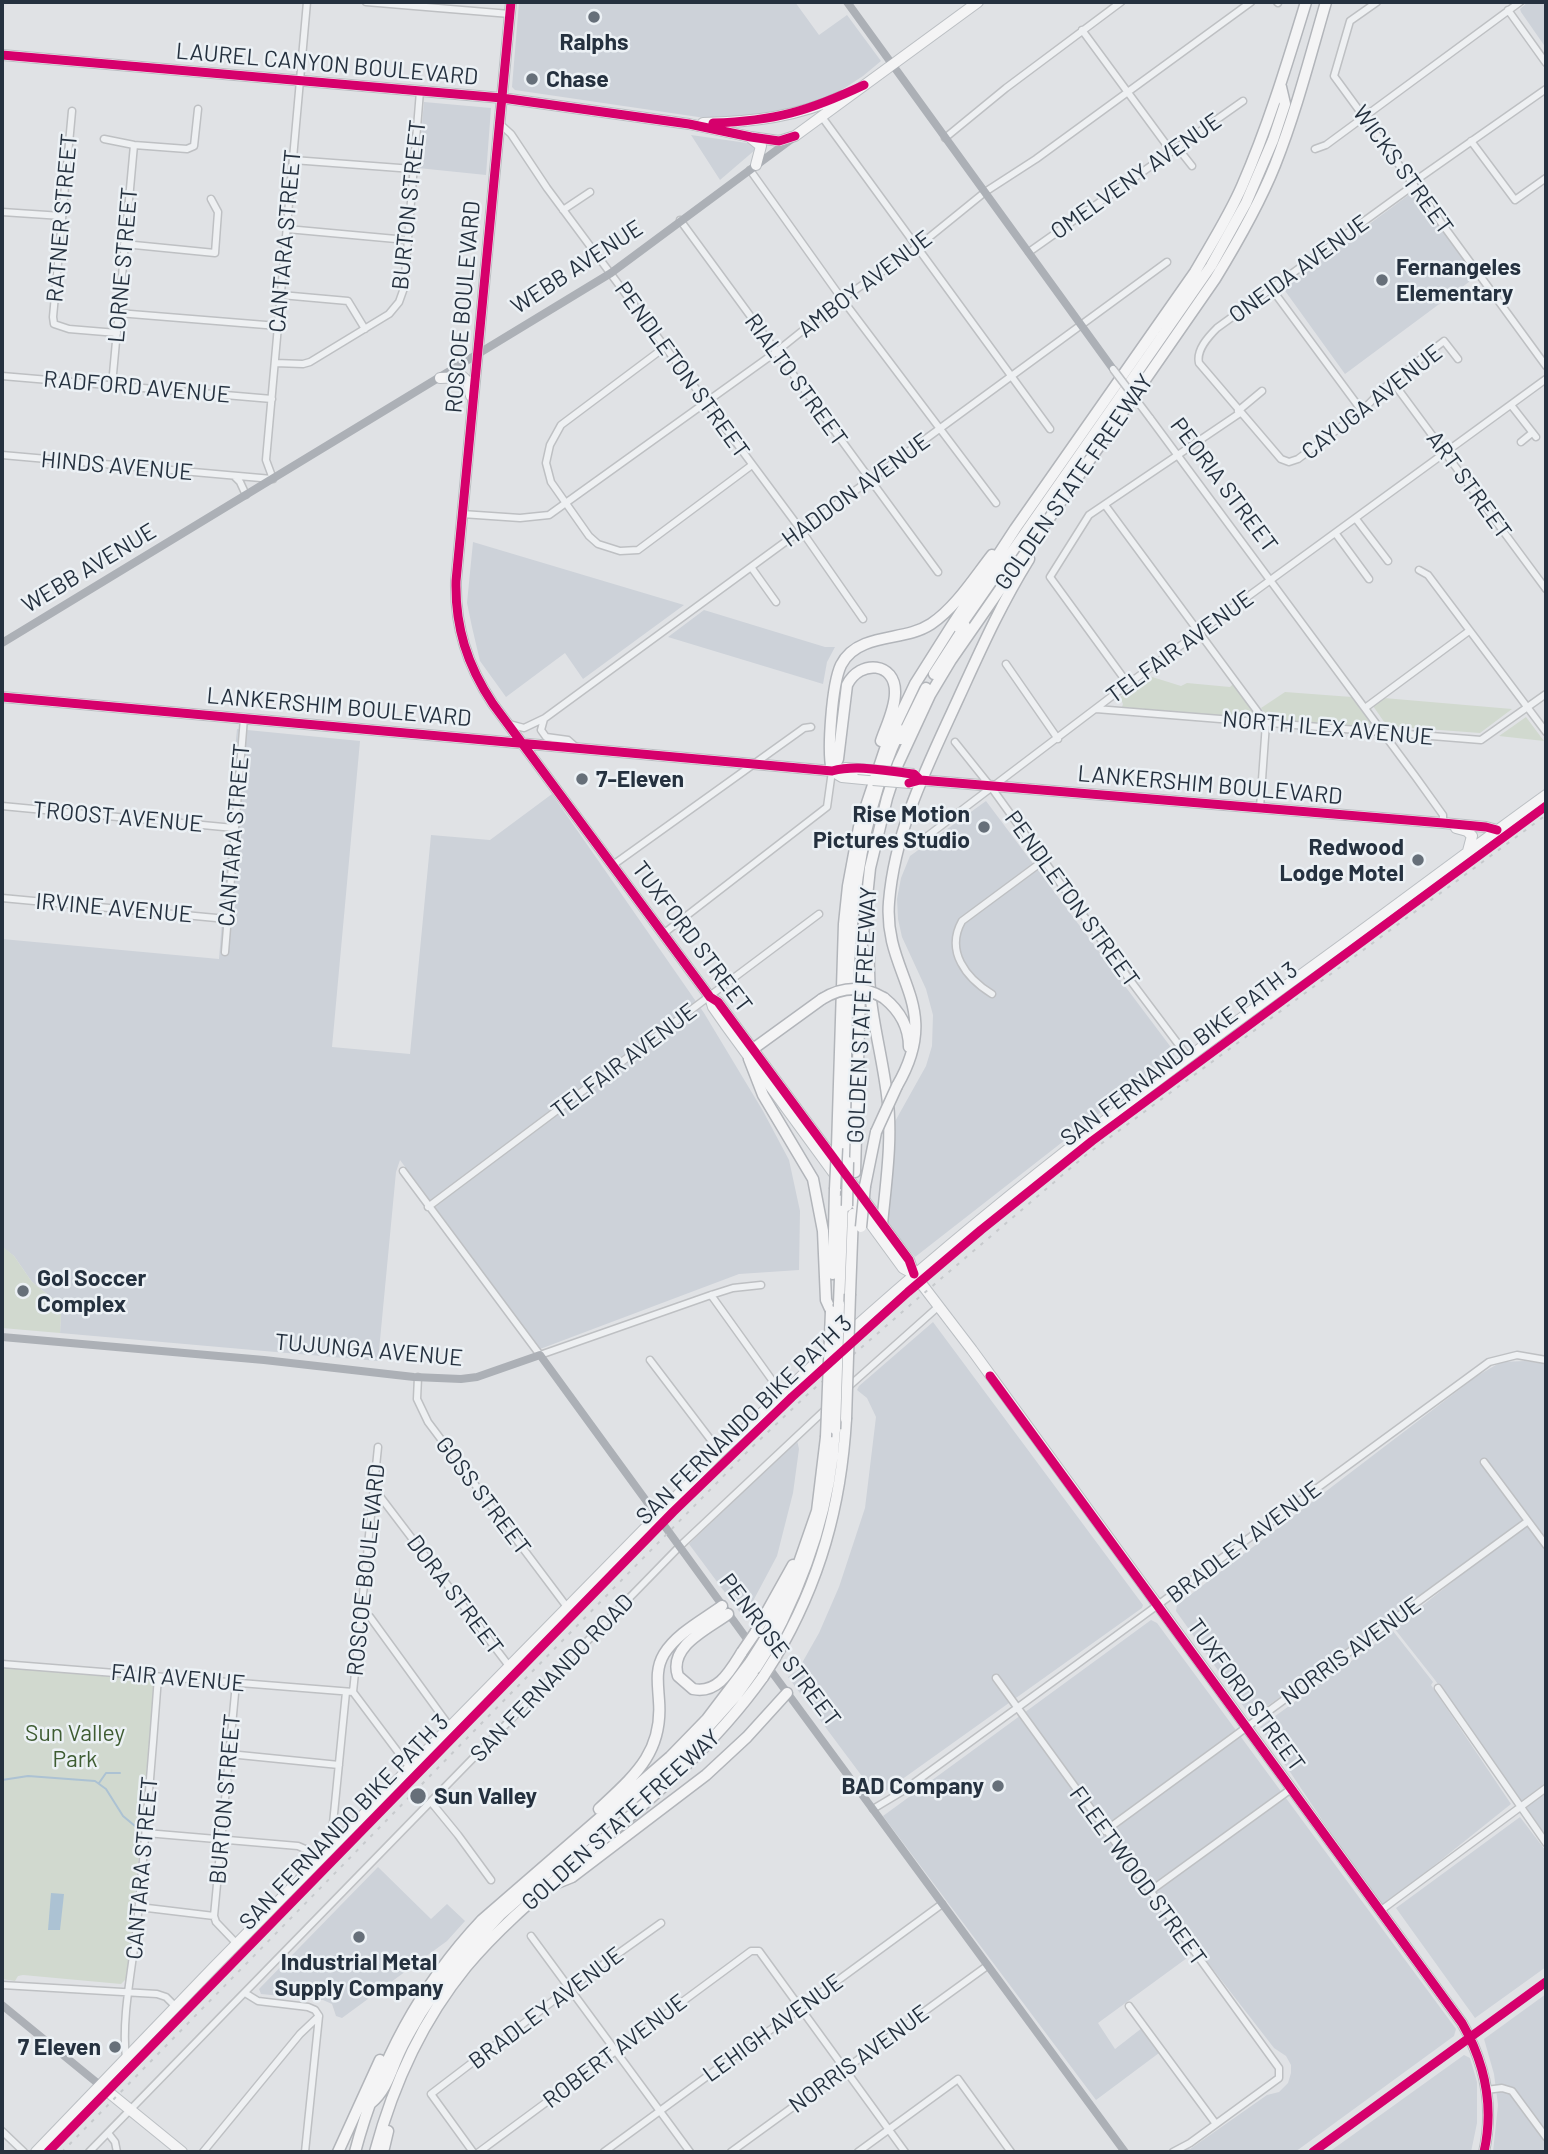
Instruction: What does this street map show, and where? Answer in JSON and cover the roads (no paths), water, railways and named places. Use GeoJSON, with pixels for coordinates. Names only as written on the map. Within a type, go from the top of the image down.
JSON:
{"type":"FeatureCollection","features":[{"type":"Feature","properties":{"kind":"highway"},"geometry":{"type":"LineString","coordinates":[[1287,64],[1286,48],[1298,2]]}},
{"type":"Feature","properties":{"kind":"highway","name":"GOLDEN STATE FREEWAY"},"geometry":{"type":"LineString","coordinates":[[355,2152],[369,2105],[400,2032],[464,1939],[670,1757],[757,1670],[769,1651],[782,1605],[819,1500],[837,1427],[841,1302],[851,1282],[846,1160],[844,924],[854,849],[875,775],[915,684],[1015,529],[1195,272],[1241,189],[1281,87],[1306,2]]}},
{"type":"Feature","properties":{"kind":"highway","name":"GOLDEN STATE FREEWAY"},"geometry":{"type":"LineString","coordinates":[[376,2152],[400,2077],[426,2026],[466,1967],[502,1928],[707,1746],[740,1709],[757,1670],[808,1593],[831,1525],[842,1473],[837,1427],[841,1302],[835,1189],[846,1160],[864,917],[877,832],[898,764],[930,695],[951,660],[1215,279],[1237,242],[1274,167],[1326,2]]}},
{"type":"Feature","properties":{"kind":"highway"},"geometry":{"type":"LineString","coordinates":[[846,1160],[855,941],[860,887],[878,803],[906,726],[946,653],[1212,272],[1256,191],[1295,88],[1305,75]]}},
{"type":"Feature","properties":{"kind":"highway"},"geometry":{"type":"LineString","coordinates":[[851,1282],[876,1132],[908,1058],[909,1040],[904,1022],[893,1006],[869,991],[853,989],[837,992],[822,999],[751,1054],[763,1095],[813,1179],[823,1231],[826,1300],[841,1302],[848,1207],[846,1160],[850,957],[857,880],[865,839],[898,733],[943,653],[1212,266],[1246,203],[1273,140],[1285,104],[1281,87]]}},
{"type":"Feature","properties":{"kind":"highway"},"geometry":{"type":"LineString","coordinates":[[832,771],[829,758],[835,688],[837,676],[847,656],[865,644],[908,634],[936,620],[1015,529]]}},
{"type":"Feature","properties":{"kind":"highway"},"geometry":{"type":"LineString","coordinates":[[897,1086],[912,1058],[916,1016],[894,944],[889,904],[915,779],[985,637],[1030,557],[1039,533]]}},
{"type":"Feature","properties":{"kind":"highway"},"geometry":{"type":"LineString","coordinates":[[832,771],[838,760],[847,685],[857,671],[872,667],[887,673],[894,686],[895,695],[874,760],[875,775]]}},
{"type":"Feature","properties":{"kind":"highway"},"geometry":{"type":"LineString","coordinates":[[877,832],[879,859],[871,904],[868,967],[874,1034],[887,1096],[888,1151],[882,1224]]}},
{"type":"Feature","properties":{"kind":"highway"},"geometry":{"type":"LineString","coordinates":[[725,1610],[682,1648],[676,1660],[678,1676],[693,1689],[710,1689],[726,1676],[755,1633],[805,1546]]}},
{"type":"Feature","properties":{"kind":"highway"},"geometry":{"type":"LineString","coordinates":[[552,1859],[577,1829],[645,1763],[655,1741],[659,1722],[657,1672],[665,1652],[681,1636],[725,1610]]}},
{"type":"Feature","properties":{"kind":"highway"},"geometry":{"type":"LineString","coordinates":[[383,2152],[402,2058],[447,1982],[472,1951],[527,1896],[695,1749],[733,1707],[757,1670]]}},
{"type":"Feature","properties":{"kind":"highway"},"geometry":{"type":"LineString","coordinates":[[369,2105],[382,2094],[400,2051],[420,2015],[476,1940],[500,1915],[686,1752],[757,1670]]}},
{"type":"Feature","properties":{"kind":"highway"},"geometry":{"type":"LineString","coordinates":[[548,1887],[572,1877],[706,1775],[747,1737],[787,1693]]}},
{"type":"Feature","properties":{"kind":"highway"},"geometry":{"type":"LineString","coordinates":[[338,2152],[371,2076],[400,2032]]}},
{"type":"Feature","properties":{"kind":"main road","name":"ROSCOE BOULEVARD"},"geometry":{"type":"LineString","coordinates":[[456,615],[462,514],[511,2]]}},
{"type":"Feature","properties":{"kind":"main road","name":"LAUREL CANYON BOULEVARD"},"geometry":{"type":"LineString","coordinates":[[2,55],[502,98],[689,124],[779,141],[795,136],[978,2]]}},
{"type":"Feature","properties":{"kind":"main road","name":"LAUREL CANYON BOULEVARD"},"geometry":{"type":"LineString","coordinates":[[689,124],[780,118],[830,101],[864,85]]}},
{"type":"Feature","properties":{"kind":"main road"},"geometry":{"type":"LineString","coordinates":[[751,137],[761,146],[753,167]]}},
{"type":"Feature","properties":{"kind":"main road"},"geometry":{"type":"LineString","coordinates":[[440,378],[459,376],[466,379],[473,402]]}},
{"type":"Feature","properties":{"kind":"main road","name":"TUXFORD STREET"},"geometry":{"type":"LineString","coordinates":[[456,615],[463,645],[476,677],[507,723],[710,997],[718,1002],[773,1091],[903,1268],[914,1274]]}},
{"type":"Feature","properties":{"kind":"main road","name":"LANKERSHIM BOULEVARD"},"geometry":{"type":"LineString","coordinates":[[2,697],[832,771],[845,768],[857,774],[991,787],[1443,823],[1497,830]]}},
{"type":"Feature","properties":{"kind":"main road","name":"SAN FERNANDO ROAD"},"geometry":{"type":"LineString","coordinates":[[36,2152],[720,1452],[914,1274],[999,1203],[1188,1057],[1546,795]]}},
{"type":"Feature","properties":{"kind":"main road"},"geometry":{"type":"LineString","coordinates":[[1443,823],[1470,834],[1472,841],[1468,852]]}},
{"type":"Feature","properties":{"kind":"main road","name":"TUXFORD STREET"},"geometry":{"type":"LineString","coordinates":[[751,1054],[792,1101],[909,1260],[914,1274],[1159,1606],[1470,2037],[1483,2071],[1486,2090],[1488,2119],[1484,2152]]}},
{"type":"Feature","properties":{"kind":"main road"},"geometry":{"type":"LineString","coordinates":[[773,1091],[786,1102],[792,1101]]}},
{"type":"Feature","properties":{"kind":"main road"},"geometry":{"type":"LineString","coordinates":[[100,2086],[182,2152]]}},
{"type":"Feature","properties":{"kind":"street","name":"CANTARA STREET"},"geometry":{"type":"LineString","coordinates":[[274,479],[267,460],[307,2]]}},
{"type":"Feature","properties":{"kind":"street"},"geometry":{"type":"LineString","coordinates":[[366,2],[510,14]]}},
{"type":"Feature","properties":{"kind":"street","name":"PEORIA STREET"},"geometry":{"type":"LineString","coordinates":[[848,2],[1080,325],[1272,580],[1443,814],[1443,823]]}},
{"type":"Feature","properties":{"kind":"street"},"geometry":{"type":"LineString","coordinates":[[945,138],[1006,88],[1121,2]]}},
{"type":"Feature","properties":{"kind":"street","name":"AMBOY AVENUE"},"geometry":{"type":"LineString","coordinates":[[462,514],[534,518],[549,515],[776,352],[842,299],[916,248],[985,192],[1036,159],[1251,2]]}},
{"type":"Feature","properties":{"kind":"street","name":"WICKS STREET"},"geometry":{"type":"LineString","coordinates":[[1377,2],[1350,21],[1334,76],[1546,366]]}},
{"type":"Feature","properties":{"kind":"street"},"geometry":{"type":"LineString","coordinates":[[1315,149],[1326,145],[1520,2]]}},
{"type":"Feature","properties":{"kind":"street"},"geometry":{"type":"LineString","coordinates":[[1508,10],[1546,63]]}},
{"type":"Feature","properties":{"kind":"street"},"geometry":{"type":"LineString","coordinates":[[1082,30],[1122,87],[1174,149],[1192,166]]}},
{"type":"Feature","properties":{"kind":"street","name":"ONEIDA AVENUE"},"geometry":{"type":"LineString","coordinates":[[1239,412],[1199,363],[1200,350],[1217,328],[1546,89]]}},
{"type":"Feature","properties":{"kind":"street","name":"BURTON STREET"},"geometry":{"type":"LineString","coordinates":[[275,363],[310,362],[389,314],[399,302],[404,288],[412,169],[421,91]]}},
{"type":"Feature","properties":{"kind":"street","name":"OMELVENY AVENUE"},"geometry":{"type":"LineString","coordinates":[[1029,252],[1243,100]]}},
{"type":"Feature","properties":{"kind":"street"},"geometry":{"type":"LineString","coordinates":[[104,139],[179,149],[194,146],[198,109]]}},
{"type":"Feature","properties":{"kind":"street","name":"RATNER STREET"},"geometry":{"type":"LineString","coordinates":[[72,111],[54,324],[69,329],[117,333]]}},
{"type":"Feature","properties":{"kind":"street"},"geometry":{"type":"LineString","coordinates":[[822,117],[1050,429]]}},
{"type":"Feature","properties":{"kind":"street","name":"PENDLETON STREET"},"geometry":{"type":"LineString","coordinates":[[500,123],[511,134],[563,210],[863,619]]}},
{"type":"Feature","properties":{"kind":"street","name":"WEBB AVENUE"},"geometry":{"type":"LineString","coordinates":[[2,643],[611,272],[795,136]]}},
{"type":"Feature","properties":{"kind":"street"},"geometry":{"type":"LineString","coordinates":[[1471,141],[1515,200],[1546,178]]}},
{"type":"Feature","properties":{"kind":"street","name":"LORNE STREET"},"geometry":{"type":"LineString","coordinates":[[112,385],[134,145]]}},
{"type":"Feature","properties":{"kind":"street"},"geometry":{"type":"LineString","coordinates":[[293,159],[412,169]]}},
{"type":"Feature","properties":{"kind":"street"},"geometry":{"type":"LineString","coordinates":[[753,167],[842,299],[996,503]]}},
{"type":"Feature","properties":{"kind":"street"},"geometry":{"type":"LineString","coordinates":[[563,210],[590,192]]}},
{"type":"Feature","properties":{"kind":"street"},"geometry":{"type":"LineString","coordinates":[[124,244],[215,253],[218,212],[211,199]]}},
{"type":"Feature","properties":{"kind":"street"},"geometry":{"type":"LineString","coordinates":[[2,212],[62,216]]}},
{"type":"Feature","properties":{"kind":"street","name":"RIALTO STREET"},"geometry":{"type":"LineString","coordinates":[[680,220],[938,572]]}},
{"type":"Feature","properties":{"kind":"street"},"geometry":{"type":"LineString","coordinates":[[287,229],[407,240]]}},
{"type":"Feature","properties":{"kind":"street","name":"HADDON AVENUE"},"geometry":{"type":"LineString","coordinates":[[507,723],[524,728],[545,718],[1167,262]]}},
{"type":"Feature","properties":{"kind":"street"},"geometry":{"type":"LineString","coordinates":[[1271,288],[1362,411]]}},
{"type":"Feature","properties":{"kind":"street"},"geometry":{"type":"LineString","coordinates":[[281,295],[348,301],[365,329]]}},
{"type":"Feature","properties":{"kind":"street"},"geometry":{"type":"LineString","coordinates":[[118,313],[278,326]]}},
{"type":"Feature","properties":{"kind":"street","name":"CAYUGA AVENUE"},"geometry":{"type":"LineString","coordinates":[[1239,412],[1281,459],[1289,462],[1298,459],[1362,411],[1392,381],[1444,341],[1458,359]]}},
{"type":"Feature","properties":{"kind":"street"},"geometry":{"type":"LineString","coordinates":[[665,347],[561,425],[550,445],[546,463],[551,482],[564,503],[598,544],[631,552],[638,550],[752,465]]}},
{"type":"Feature","properties":{"kind":"street","name":"RADFORD AVENUE"},"geometry":{"type":"LineString","coordinates":[[2,376],[272,399]]}},
{"type":"Feature","properties":{"kind":"street","name":"TELFAIR AVENUE"},"geometry":{"type":"LineString","coordinates":[[917,844],[1128,684],[1546,379]]}},
{"type":"Feature","properties":{"kind":"street","name":"ART STREET"},"geometry":{"type":"LineString","coordinates":[[1392,381],[1546,589]]}},
{"type":"Feature","properties":{"kind":"street"},"geometry":{"type":"LineString","coordinates":[[1128,684],[1050,577],[1089,515],[1239,412],[1262,391]]}},
{"type":"Feature","properties":{"kind":"street"},"geometry":{"type":"LineString","coordinates":[[1510,405],[1534,435],[1521,442]]}},
{"type":"Feature","properties":{"kind":"street","name":"HINDS AVENUE"},"geometry":{"type":"LineString","coordinates":[[2,456],[274,479]]}},
{"type":"Feature","properties":{"kind":"street"},"geometry":{"type":"LineString","coordinates":[[233,476],[240,482],[246,495]]}},
{"type":"Feature","properties":{"kind":"street"},"geometry":{"type":"LineString","coordinates":[[1105,505],[1266,723],[1260,808]]}},
{"type":"Feature","properties":{"kind":"street"},"geometry":{"type":"LineString","coordinates":[[1356,519],[1388,558]]}},
{"type":"Feature","properties":{"kind":"street"},"geometry":{"type":"LineString","coordinates":[[1336,534],[1370,579]]}},
{"type":"Feature","properties":{"kind":"street"},"geometry":{"type":"LineString","coordinates":[[751,567],[776,602]]}},
{"type":"Feature","properties":{"kind":"street"},"geometry":{"type":"LineString","coordinates":[[1419,570],[1428,575],[1546,732]]}},
{"type":"Feature","properties":{"kind":"street"},"geometry":{"type":"LineString","coordinates":[[1365,708],[1469,631]]}},
{"type":"Feature","properties":{"kind":"street"},"geometry":{"type":"LineString","coordinates":[[1006,664],[1058,739]]}},
{"type":"Feature","properties":{"kind":"street","name":"NORTH ILEX AVENUE"},"geometry":{"type":"LineString","coordinates":[[1096,709],[1481,740],[1546,694]]}},
{"type":"Feature","properties":{"kind":"street","name":"CANTARA STREET"},"geometry":{"type":"LineString","coordinates":[[225,953],[244,718]]}},
{"type":"Feature","properties":{"kind":"street"},"geometry":{"type":"LineString","coordinates":[[545,718],[541,726],[546,737],[568,740],[577,748]]}},
{"type":"Feature","properties":{"kind":"street"},"geometry":{"type":"LineString","coordinates":[[613,865],[804,727],[811,727]]}},
{"type":"Feature","properties":{"kind":"street","name":"PENDLETON STREET"},"geometry":{"type":"LineString","coordinates":[[955,742],[991,787],[1188,1057]]}},
{"type":"Feature","properties":{"kind":"street"},"geometry":{"type":"LineString","coordinates":[[663,934],[827,807],[832,771]]}},
{"type":"Feature","properties":{"kind":"street","name":"TROOST AVENUE"},"geometry":{"type":"LineString","coordinates":[[2,806],[234,828]]}},
{"type":"Feature","properties":{"kind":"street"},"geometry":{"type":"LineString","coordinates":[[992,994],[980,986],[957,957],[954,946],[955,932],[962,921],[1043,861]]}},
{"type":"Feature","properties":{"kind":"street","name":"IRVINE AVENUE"},"geometry":{"type":"LineString","coordinates":[[2,898],[227,919]]}},
{"type":"Feature","properties":{"kind":"street","name":"TELFAIR AVENUE"},"geometry":{"type":"LineString","coordinates":[[428,1206],[819,914]]}},
{"type":"Feature","properties":{"kind":"street","name":"PENROSE STREET"},"geometry":{"type":"LineString","coordinates":[[403,1171],[1125,2152]]}},
{"type":"Feature","properties":{"kind":"street","name":"TUJUNGA AVENUE"},"geometry":{"type":"LineString","coordinates":[[2,1337],[461,1380],[477,1377],[711,1295],[761,1285]]}},
{"type":"Feature","properties":{"kind":"street"},"geometry":{"type":"LineString","coordinates":[[711,1295],[782,1394]]}},
{"type":"Feature","properties":{"kind":"street","name":"SAN FERNANDO ROAD"},"geometry":{"type":"LineString","coordinates":[[89,2152],[679,1547],[859,1377],[939,1306]]}},
{"type":"Feature","properties":{"kind":"street","name":"BRADLEY AVENUE"},"geometry":{"type":"LineString","coordinates":[[873,1809],[903,1791],[1159,1606],[1317,1487],[1489,1363],[1517,1355],[1546,1360]]}},
{"type":"Feature","properties":{"kind":"street"},"geometry":{"type":"LineString","coordinates":[[649,1360],[720,1452]]}},
{"type":"Feature","properties":{"kind":"street","name":"GOSS STREET"},"geometry":{"type":"LineString","coordinates":[[418,1377],[417,1399],[428,1422],[567,1607]]}},
{"type":"Feature","properties":{"kind":"street","name":"ROSCOE BOULEVARD"},"geometry":{"type":"LineString","coordinates":[[335,1844],[332,1834],[339,1765],[361,1612],[378,1447]]}},
{"type":"Feature","properties":{"kind":"street"},"geometry":{"type":"LineString","coordinates":[[1484,1462],[1546,1545]]}},
{"type":"Feature","properties":{"kind":"street","name":"DORA STREET"},"geometry":{"type":"LineString","coordinates":[[373,1493],[379,1495],[509,1666]]}},
{"type":"Feature","properties":{"kind":"street","name":"NORRIS AVENUE"},"geometry":{"type":"LineString","coordinates":[[1105,1831],[1528,1521]]}},
{"type":"Feature","properties":{"kind":"street"},"geometry":{"type":"LineString","coordinates":[[361,1612],[370,1617],[450,1727]]}},
{"type":"Feature","properties":{"kind":"street","name":"FAIR AVENUE"},"geometry":{"type":"LineString","coordinates":[[2,1664],[350,1692]]}},
{"type":"Feature","properties":{"kind":"street","name":"CANTARA STREET"},"geometry":{"type":"LineString","coordinates":[[127,2059],[125,2045],[129,1993],[159,1677]]}},
{"type":"Feature","properties":{"kind":"street","name":"FLEETWOOD STREET"},"geometry":{"type":"LineString","coordinates":[[996,1678],[1279,2068],[1279,2078],[1216,2124]]}},
{"type":"Feature","properties":{"kind":"street","name":"BURTON STREET"},"geometry":{"type":"LineString","coordinates":[[214,1916],[236,1682]]}},
{"type":"Feature","properties":{"kind":"street"},"geometry":{"type":"LineString","coordinates":[[1438,1688],[1546,1843]]}},
{"type":"Feature","properties":{"kind":"street"},"geometry":{"type":"LineString","coordinates":[[350,1692],[410,1768]]}},
{"type":"Feature","properties":{"kind":"street"},"geometry":{"type":"LineString","coordinates":[[229,1754],[339,1765]]}},
{"type":"Feature","properties":{"kind":"street"},"geometry":{"type":"LineString","coordinates":[[1380,1911],[1546,1788]]}},
{"type":"Feature","properties":{"kind":"street"},"geometry":{"type":"LineString","coordinates":[[1149,1892],[1291,1789]]}},
{"type":"Feature","properties":{"kind":"street"},"geometry":{"type":"LineString","coordinates":[[431,1802],[491,1880]]}},
{"type":"Feature","properties":{"kind":"street"},"geometry":{"type":"LineString","coordinates":[[146,1833],[298,1846],[318,1862]]}},
{"type":"Feature","properties":{"kind":"street","name":"LEHIGH AVENUE"},"geometry":{"type":"LineString","coordinates":[[604,2152],[942,1904]]}},
{"type":"Feature","properties":{"kind":"street"},"geometry":{"type":"LineString","coordinates":[[139,1907],[214,1916],[216,1922],[237,1944]]}},
{"type":"Feature","properties":{"kind":"street","name":"BRADLEY AVENUE"},"geometry":{"type":"LineString","coordinates":[[473,2152],[431,2094],[570,1988],[661,1923]]}},
{"type":"Feature","properties":{"kind":"street"},"geometry":{"type":"LineString","coordinates":[[531,1936],[690,2152]]}},
{"type":"Feature","properties":{"kind":"street","name":"ROBERT AVENUE"},"geometry":{"type":"LineString","coordinates":[[479,2152],[751,1951],[759,1951],[801,2008]]}},
{"type":"Feature","properties":{"kind":"street","name":"NORRIS AVENUE"},"geometry":{"type":"LineString","coordinates":[[731,2152],[987,1966]]}},
{"type":"Feature","properties":{"kind":"street"},"geometry":{"type":"LineString","coordinates":[[1313,2152],[1546,1982]]}},
{"type":"Feature","properties":{"kind":"street"},"geometry":{"type":"LineString","coordinates":[[2,1985],[162,1995],[176,2007]]}},
{"type":"Feature","properties":{"kind":"street"},"geometry":{"type":"LineString","coordinates":[[244,1993],[258,2001],[308,2007],[315,2010],[319,2016],[305,2152]]}},
{"type":"Feature","properties":{"kind":"street"},"geometry":{"type":"LineString","coordinates":[[2,2005],[100,2086]]}},
{"type":"Feature","properties":{"kind":"street"},"geometry":{"type":"LineString","coordinates":[[1129,2006],[1216,2124],[1173,2152]]}},
{"type":"Feature","properties":{"kind":"street"},"geometry":{"type":"LineString","coordinates":[[801,2008],[905,2152]]}},
{"type":"Feature","properties":{"kind":"street"},"geometry":{"type":"LineString","coordinates":[[203,2152],[300,2034],[319,2016]]}},
{"type":"Feature","properties":{"kind":"street"},"geometry":{"type":"LineString","coordinates":[[858,2152],[958,2079],[1011,2152]]}},
{"type":"Feature","properties":{"kind":"street"},"geometry":{"type":"LineString","coordinates":[[1486,2090],[1502,2088],[1512,2091],[1546,2137]]}},
{"type":"Feature","properties":{"kind":"street"},"geometry":{"type":"LineString","coordinates":[[2,2131],[24,2152]]}},
{"type":"Feature","properties":{"kind":"street"},"geometry":{"type":"LineString","coordinates":[[108,2133],[115,2142],[117,2152]]}},
{"type":"Feature","properties":{"kind":"water"},"geometry":{"type":"Polygon","coordinates":[[[51,1893],[64,1894],[60,1930],[48,1930],[51,1893]]]}},
{"type":"Feature","properties":{"kind":"waterway"},"geometry":{"type":"LineString","coordinates":[[99,1783],[106,1773],[120,1773]]}},
{"type":"Feature","properties":{"kind":"waterway"},"geometry":{"type":"LineString","coordinates":[[2,1780],[28,1776],[95,1781],[106,1789],[123,1816],[141,1828]]}},
{"type":"Feature","properties":{"kind":"railway"},"geometry":{"type":"LineString","coordinates":[[62,2152],[749,1450],[808,1394],[1086,1155],[1546,815]]}},
{"type":"Feature","properties":{"kind":"place","name":"Ralphs"},"geometry":{"type":"Point","coordinates":[594,17]}},
{"type":"Feature","properties":{"kind":"place","name":"Chase"},"geometry":{"type":"Point","coordinates":[532,79]}},
{"type":"Feature","properties":{"kind":"place","name":"Fernangeles Elementary"},"geometry":{"type":"Point","coordinates":[1382,280]}},
{"type":"Feature","properties":{"kind":"place","name":"7-Eleven"},"geometry":{"type":"Point","coordinates":[582,779]}},
{"type":"Feature","properties":{"kind":"place","name":"Rise Motion Pictures Studio"},"geometry":{"type":"Point","coordinates":[984,827]}},
{"type":"Feature","properties":{"kind":"place","name":"Redwood Lodge Motel"},"geometry":{"type":"Point","coordinates":[1418,860]}},
{"type":"Feature","properties":{"kind":"place","name":"Gol Soccer Complex"},"geometry":{"type":"Point","coordinates":[23,1291]}},
{"type":"Feature","properties":{"kind":"place","name":"BAD Company"},"geometry":{"type":"Point","coordinates":[998,1786]}},
{"type":"Feature","properties":{"kind":"place","name":"Sun Valley"},"geometry":{"type":"Point","coordinates":[418,1796]}},
{"type":"Feature","properties":{"kind":"place","name":"Industrial Metal Supply Company"},"geometry":{"type":"Point","coordinates":[359,1937]}},
{"type":"Feature","properties":{"kind":"place","name":"7 Eleven"},"geometry":{"type":"Point","coordinates":[115,2047]}},
{"type":"Feature","properties":{"kind":"park label","name":"Sun Valley Park"},"geometry":{"type":"Point","coordinates":[75,1746]}}]}
